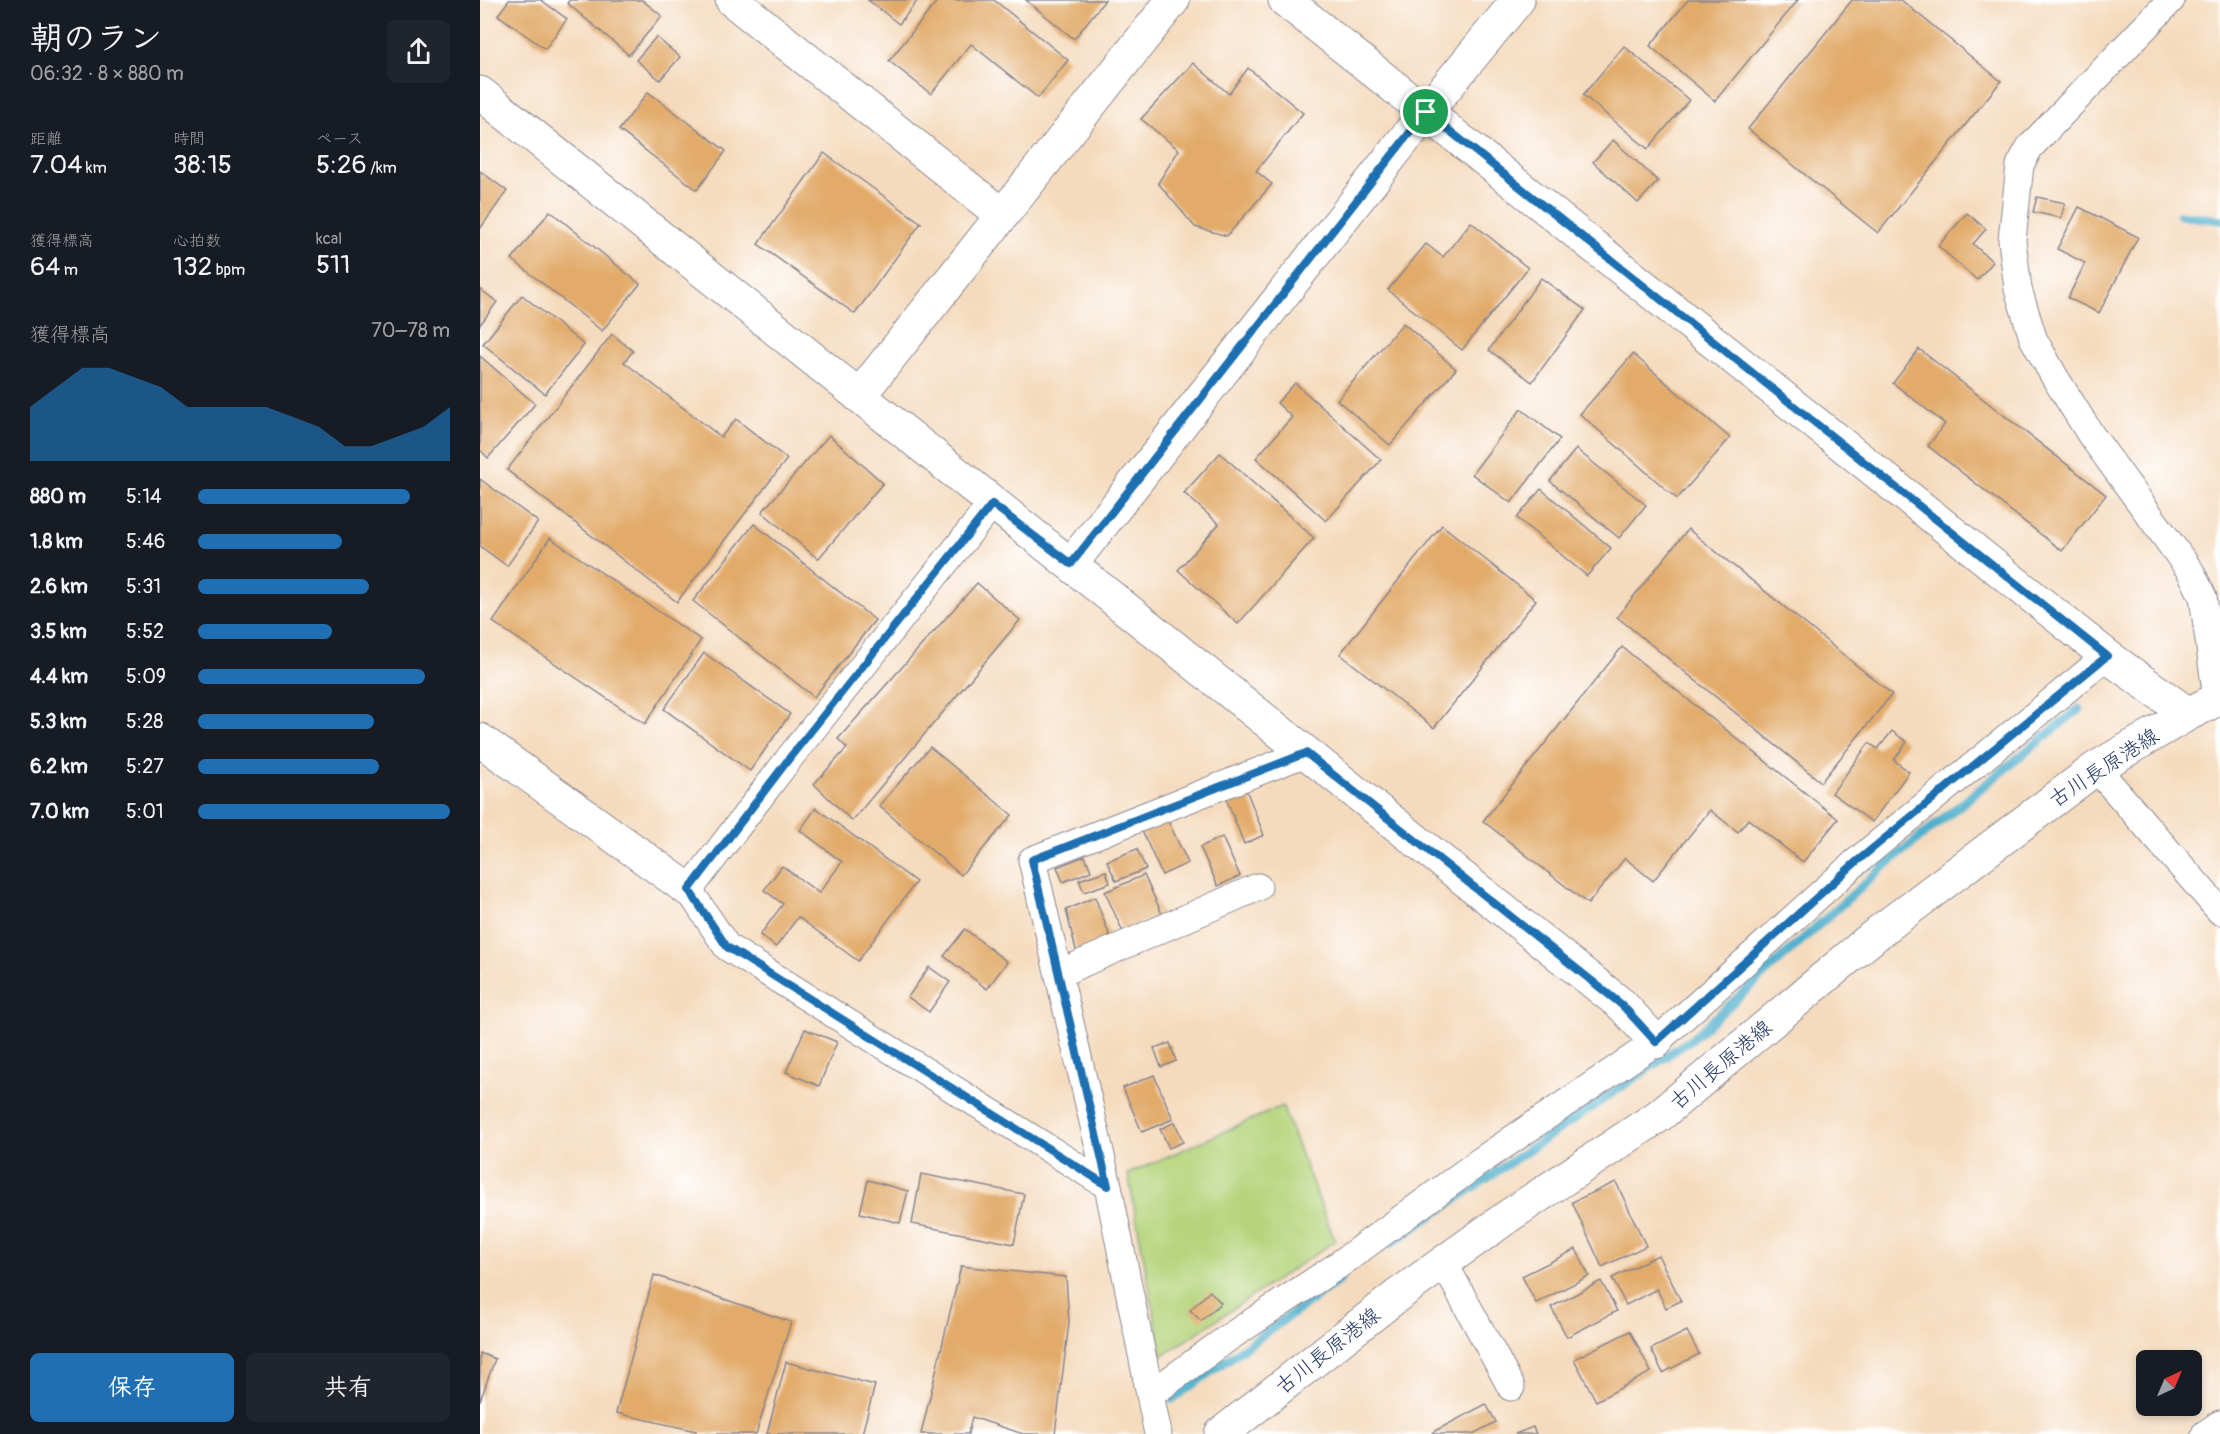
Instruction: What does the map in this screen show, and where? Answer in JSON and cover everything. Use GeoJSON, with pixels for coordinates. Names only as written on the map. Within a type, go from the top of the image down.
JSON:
{"type":"FeatureCollection","features":[{"type":"Feature","properties":{"kind":"street"},"geometry":{"type":"LineString","coordinates":[[732,0],[1002,215]]}},
{"type":"Feature","properties":{"kind":"street"},"geometry":{"type":"LineString","coordinates":[[859,396],[1173,0]]}},
{"type":"Feature","properties":{"kind":"street"},"geometry":{"type":"LineString","coordinates":[[1285,0],[2107,656],[2188,714]]}},
{"type":"Feature","properties":{"kind":"street"},"geometry":{"type":"LineString","coordinates":[[1071,564],[1426,112],[1518,0]]}},
{"type":"Feature","properties":{"kind":"street"},"geometry":{"type":"LineString","coordinates":[[2170,0],[2030,147],[2020,165],[2012,240],[2018,289],[2033,338],[2054,376],[2119,476],[2191,572],[2203,597],[2218,699]]}},
{"type":"Feature","properties":{"kind":"street"},"geometry":{"type":"LineString","coordinates":[[480,93],[1622,1005],[1656,1042]]}},
{"type":"Feature","properties":{"kind":"street"},"geometry":{"type":"LineString","coordinates":[[689,890],[791,756],[992,504]]}},
{"type":"Feature","properties":{"kind":"street"},"geometry":{"type":"LineString","coordinates":[[1151,1394],[1228,1338],[1337,1266],[1479,1162],[1656,1042],[1856,862],[2107,656]]}},
{"type":"Feature","properties":{"kind":"street","name":"古川長原港線"},"geometry":{"type":"LineString","coordinates":[[1221,1434],[1398,1295],[1510,1215],[1660,1115],[1881,931],[2096,768],[2218,699]]}},
{"type":"Feature","properties":{"kind":"street"},"geometry":{"type":"LineString","coordinates":[[480,740],[689,890],[727,947],[1108,1186]]}},
{"type":"Feature","properties":{"kind":"street"},"geometry":{"type":"LineString","coordinates":[[1158,1434],[1108,1186],[1032,860],[1306,753]]}},
{"type":"Feature","properties":{"kind":"street"},"geometry":{"type":"LineString","coordinates":[[2096,768],[2220,911]]}},
{"type":"Feature","properties":{"kind":"street"},"geometry":{"type":"LineString","coordinates":[[1060,973],[1258,887]]}},
{"type":"Feature","properties":{"kind":"street"},"geometry":{"type":"LineString","coordinates":[[1444,1263],[1511,1387]]}},
{"type":"Feature","properties":{"kind":"street"},"geometry":{"type":"LineString","coordinates":[[2205,1434],[2220,1424]]}},
{"type":"Feature","properties":{"kind":"green space"},"geometry":{"type":"Polygon","coordinates":[[[1282,1106],[1335,1241],[1162,1356],[1128,1174],[1282,1106]]]}},
{"type":"Feature","properties":{"kind":"building"},"geometry":{"type":"Polygon","coordinates":[[[509,0],[541,0],[567,19],[545,49],[498,15],[509,0]]]}},
{"type":"Feature","properties":{"kind":"building"},"geometry":{"type":"Polygon","coordinates":[[[570,0],[642,0],[662,16],[629,55],[567,3],[570,0]]]}},
{"type":"Feature","properties":{"kind":"building"},"geometry":{"type":"Polygon","coordinates":[[[868,0],[918,0],[899,24],[868,0]]]}},
{"type":"Feature","properties":{"kind":"building"},"geometry":{"type":"Polygon","coordinates":[[[938,0],[994,0],[1068,60],[1038,98],[971,44],[931,94],[889,61],[938,0]]]}},
{"type":"Feature","properties":{"kind":"building"},"geometry":{"type":"Polygon","coordinates":[[[1026,0],[1105,0],[1074,39],[1026,0]]]}},
{"type":"Feature","properties":{"kind":"building"},"geometry":{"type":"Polygon","coordinates":[[[1688,0],[1798,0],[1715,101],[1650,46],[1688,0]]]}},
{"type":"Feature","properties":{"kind":"building"},"geometry":{"type":"Polygon","coordinates":[[[1852,0],[1901,0],[2001,81],[1878,233],[1748,129],[1852,0]]]}},
{"type":"Feature","properties":{"kind":"building"},"geometry":{"type":"Polygon","coordinates":[[[656,37],[680,57],[660,80],[636,60],[656,37]]]}},
{"type":"Feature","properties":{"kind":"building"},"geometry":{"type":"Polygon","coordinates":[[[1624,46],[1689,100],[1648,149],[1583,95],[1624,46]]]}},
{"type":"Feature","properties":{"kind":"building"},"geometry":{"type":"Polygon","coordinates":[[[1193,63],[1229,94],[1248,68],[1303,113],[1256,171],[1272,184],[1227,236],[1195,227],[1158,183],[1179,150],[1141,119],[1193,63]]]}},
{"type":"Feature","properties":{"kind":"building"},"geometry":{"type":"Polygon","coordinates":[[[648,92],[726,151],[697,190],[619,130],[648,92]]]}},
{"type":"Feature","properties":{"kind":"building"},"geometry":{"type":"Polygon","coordinates":[[[1613,140],[1658,181],[1638,203],[1593,162],[1613,140]]]}},
{"type":"Feature","properties":{"kind":"building"},"geometry":{"type":"Polygon","coordinates":[[[824,153],[921,223],[855,314],[758,244],[824,153]]]}},
{"type":"Feature","properties":{"kind":"building"},"geometry":{"type":"Polygon","coordinates":[[[480,171],[507,191],[480,229],[480,171]]]}},
{"type":"Feature","properties":{"kind":"building"},"geometry":{"type":"Polygon","coordinates":[[[2037,197],[2065,203],[2061,218],[2033,212],[2037,197]]]}},
{"type":"Feature","properties":{"kind":"building"},"geometry":{"type":"Polygon","coordinates":[[[2079,207],[2138,237],[2099,313],[2068,298],[2085,263],[2057,249],[2079,207]]]}},
{"type":"Feature","properties":{"kind":"building"},"geometry":{"type":"Polygon","coordinates":[[[550,211],[640,284],[602,331],[512,259],[550,211]]]}},
{"type":"Feature","properties":{"kind":"building"},"geometry":{"type":"Polygon","coordinates":[[[1967,213],[1986,229],[1973,244],[1993,262],[1977,280],[1938,246],[1967,213]]]}},
{"type":"Feature","properties":{"kind":"building"},"geometry":{"type":"Polygon","coordinates":[[[1471,222],[1528,268],[1462,350],[1388,290],[1426,244],[1443,257],[1471,222]]]}},
{"type":"Feature","properties":{"kind":"building"},"geometry":{"type":"Polygon","coordinates":[[[1541,278],[1585,310],[1532,382],[1489,350],[1541,278]]]}},
{"type":"Feature","properties":{"kind":"building"},"geometry":{"type":"Polygon","coordinates":[[[480,289],[497,302],[480,325],[480,289]]]}},
{"type":"Feature","properties":{"kind":"building"},"geometry":{"type":"Polygon","coordinates":[[[522,295],[584,345],[545,394],[483,344],[522,295]]]}},
{"type":"Feature","properties":{"kind":"building"},"geometry":{"type":"Polygon","coordinates":[[[1403,323],[1456,369],[1390,445],[1337,400],[1403,323]]]}},
{"type":"Feature","properties":{"kind":"building"},"geometry":{"type":"Polygon","coordinates":[[[612,334],[633,351],[624,362],[721,437],[736,419],[787,459],[677,602],[507,470],[612,334]]]}},
{"type":"Feature","properties":{"kind":"building"},"geometry":{"type":"Polygon","coordinates":[[[1919,349],[2106,495],[2062,551],[1928,446],[1945,424],[1893,383],[1919,349]]]}},
{"type":"Feature","properties":{"kind":"building"},"geometry":{"type":"Polygon","coordinates":[[[1633,354],[1730,438],[1677,499],[1580,414],[1633,354]]]}},
{"type":"Feature","properties":{"kind":"building"},"geometry":{"type":"Polygon","coordinates":[[[480,356],[535,404],[488,458],[480,450],[480,356]]]}},
{"type":"Feature","properties":{"kind":"building"},"geometry":{"type":"Polygon","coordinates":[[[1295,383],[1381,460],[1326,521],[1256,458],[1292,417],[1277,403],[1295,383]]]}},
{"type":"Feature","properties":{"kind":"building"},"geometry":{"type":"Polygon","coordinates":[[[1521,409],[1560,439],[1511,503],[1472,474],[1521,409]]]}},
{"type":"Feature","properties":{"kind":"building"},"geometry":{"type":"Polygon","coordinates":[[[829,435],[883,483],[818,559],[762,512],[829,435]]]}},
{"type":"Feature","properties":{"kind":"building"},"geometry":{"type":"Polygon","coordinates":[[[1576,449],[1646,505],[1619,538],[1550,481],[1576,449]]]}},
{"type":"Feature","properties":{"kind":"building"},"geometry":{"type":"Polygon","coordinates":[[[1220,453],[1314,538],[1238,624],[1178,570],[1219,524],[1184,493],[1220,453]]]}},
{"type":"Feature","properties":{"kind":"building"},"geometry":{"type":"Polygon","coordinates":[[[480,479],[538,522],[507,566],[480,546],[480,479]]]}},
{"type":"Feature","properties":{"kind":"building"},"geometry":{"type":"Polygon","coordinates":[[[1541,489],[1611,548],[1587,576],[1517,518],[1541,489]]]}},
{"type":"Feature","properties":{"kind":"building"},"geometry":{"type":"Polygon","coordinates":[[[754,524],[875,620],[814,697],[693,601],[754,524]]]}},
{"type":"Feature","properties":{"kind":"building"},"geometry":{"type":"Polygon","coordinates":[[[1442,525],[1536,600],[1434,728],[1340,654],[1442,525]]]}},
{"type":"Feature","properties":{"kind":"building"},"geometry":{"type":"Polygon","coordinates":[[[1688,529],[1892,694],[1821,782],[1617,617],[1688,529]]]}},
{"type":"Feature","properties":{"kind":"building"},"geometry":{"type":"Polygon","coordinates":[[[550,538],[701,640],[645,724],[493,622],[550,538]]]}},
{"type":"Feature","properties":{"kind":"building"},"geometry":{"type":"Polygon","coordinates":[[[977,583],[1020,620],[852,821],[814,784],[847,748],[838,739],[977,583]]]}},
{"type":"Feature","properties":{"kind":"building"},"geometry":{"type":"Polygon","coordinates":[[[1622,647],[1838,819],[1803,862],[1748,819],[1738,832],[1710,810],[1653,881],[1625,858],[1588,904],[1483,821],[1622,647]]]}},
{"type":"Feature","properties":{"kind":"building"},"geometry":{"type":"Polygon","coordinates":[[[704,653],[790,714],[750,771],[664,709],[704,653]]]}},
{"type":"Feature","properties":{"kind":"building"},"geometry":{"type":"Polygon","coordinates":[[[1892,731],[1907,742],[1894,760],[1909,772],[1872,822],[1832,793],[1869,743],[1878,749],[1892,731]]]}},
{"type":"Feature","properties":{"kind":"building"},"geometry":{"type":"Polygon","coordinates":[[[930,747],[1012,815],[961,875],[879,806],[930,747]]]}},
{"type":"Feature","properties":{"kind":"building"},"geometry":{"type":"Polygon","coordinates":[[[1245,787],[1264,835],[1244,844],[1225,796],[1245,787]]]}},
{"type":"Feature","properties":{"kind":"building"},"geometry":{"type":"Polygon","coordinates":[[[816,808],[916,882],[858,961],[798,917],[776,947],[760,935],[783,904],[764,890],[782,866],[819,893],[842,862],[800,830],[816,808]]]}},
{"type":"Feature","properties":{"kind":"building"},"geometry":{"type":"Polygon","coordinates":[[[1167,819],[1188,863],[1162,875],[1142,831],[1167,819]]]}},
{"type":"Feature","properties":{"kind":"building"},"geometry":{"type":"Polygon","coordinates":[[[1222,837],[1240,876],[1218,886],[1200,847],[1222,837]]]}},
{"type":"Feature","properties":{"kind":"building"},"geometry":{"type":"Polygon","coordinates":[[[1137,849],[1146,869],[1116,881],[1107,861],[1137,849]]]}},
{"type":"Feature","properties":{"kind":"building"},"geometry":{"type":"Polygon","coordinates":[[[1085,856],[1091,871],[1063,882],[1057,867],[1085,856]]]}},
{"type":"Feature","properties":{"kind":"building"},"geometry":{"type":"Polygon","coordinates":[[[1106,871],[1110,883],[1084,892],[1079,880],[1106,871]]]}},
{"type":"Feature","properties":{"kind":"building"},"geometry":{"type":"Polygon","coordinates":[[[1144,875],[1162,914],[1123,932],[1105,892],[1144,875]]]}},
{"type":"Feature","properties":{"kind":"building"},"geometry":{"type":"Polygon","coordinates":[[[1095,897],[1110,937],[1077,954],[1066,910],[1095,897]]]}},
{"type":"Feature","properties":{"kind":"building"},"geometry":{"type":"Polygon","coordinates":[[[965,929],[1007,962],[987,989],[944,956],[965,929]]]}},
{"type":"Feature","properties":{"kind":"building"},"geometry":{"type":"Polygon","coordinates":[[[929,967],[950,982],[929,1012],[908,997],[929,967]]]}},
{"type":"Feature","properties":{"kind":"building"},"geometry":{"type":"Polygon","coordinates":[[[805,1029],[837,1042],[819,1086],[786,1072],[805,1029]]]}},
{"type":"Feature","properties":{"kind":"building"},"geometry":{"type":"Polygon","coordinates":[[[1170,1043],[1176,1061],[1161,1067],[1154,1048],[1170,1043]]]}},
{"type":"Feature","properties":{"kind":"building"},"geometry":{"type":"Polygon","coordinates":[[[1154,1075],[1173,1119],[1142,1132],[1123,1088],[1154,1075]]]}},
{"type":"Feature","properties":{"kind":"building"},"geometry":{"type":"Polygon","coordinates":[[[1175,1122],[1183,1142],[1169,1148],[1160,1129],[1175,1122]]]}},
{"type":"Feature","properties":{"kind":"building"},"geometry":{"type":"Polygon","coordinates":[[[921,1174],[1024,1194],[1014,1244],[912,1224],[921,1174]]]}},
{"type":"Feature","properties":{"kind":"building"},"geometry":{"type":"Polygon","coordinates":[[[868,1180],[908,1191],[900,1223],[860,1213],[868,1180]]]}},
{"type":"Feature","properties":{"kind":"building"},"geometry":{"type":"Polygon","coordinates":[[[1616,1182],[1646,1246],[1602,1267],[1572,1202],[1616,1182]]]}},
{"type":"Feature","properties":{"kind":"building"},"geometry":{"type":"Polygon","coordinates":[[[1576,1249],[1589,1276],[1536,1303],[1522,1276],[1576,1249]]]}},
{"type":"Feature","properties":{"kind":"building"},"geometry":{"type":"Polygon","coordinates":[[[1658,1255],[1681,1301],[1666,1308],[1657,1289],[1626,1305],[1612,1278],[1658,1255]]]}},
{"type":"Feature","properties":{"kind":"building"},"geometry":{"type":"Polygon","coordinates":[[[961,1266],[1066,1277],[1069,1323],[1055,1434],[1023,1434],[972,1417],[968,1434],[921,1434],[961,1266]]]}},
{"type":"Feature","properties":{"kind":"building"},"geometry":{"type":"Polygon","coordinates":[[[654,1275],[791,1322],[756,1434],[695,1434],[696,1431],[616,1413],[654,1275]]]}},
{"type":"Feature","properties":{"kind":"building"},"geometry":{"type":"Polygon","coordinates":[[[1601,1281],[1617,1311],[1567,1337],[1551,1307],[1601,1281]]]}},
{"type":"Feature","properties":{"kind":"building"},"geometry":{"type":"Polygon","coordinates":[[[1210,1291],[1221,1303],[1201,1321],[1190,1310],[1210,1291]]]}},
{"type":"Feature","properties":{"kind":"building"},"geometry":{"type":"Polygon","coordinates":[[[1630,1331],[1651,1372],[1596,1401],[1574,1359],[1630,1331]]]}},
{"type":"Feature","properties":{"kind":"building"},"geometry":{"type":"Polygon","coordinates":[[[1687,1331],[1699,1354],[1663,1373],[1651,1349],[1687,1331]]]}},
{"type":"Feature","properties":{"kind":"building"},"geometry":{"type":"Polygon","coordinates":[[[480,1353],[495,1359],[480,1401],[480,1353]]]}},
{"type":"Feature","properties":{"kind":"building"},"geometry":{"type":"Polygon","coordinates":[[[786,1362],[875,1385],[862,1434],[767,1434],[786,1362]]]}},
{"type":"Feature","properties":{"kind":"building"},"geometry":{"type":"Polygon","coordinates":[[[1486,1404],[1496,1422],[1473,1434],[1434,1434],[1433,1432],[1486,1404]]]}},
{"type":"Feature","properties":{"kind":"building"},"geometry":{"type":"Polygon","coordinates":[[[1533,1427],[1536,1434],[1515,1434],[1533,1427]]]}},
{"type":"Feature","properties":{"kind":"waterway"},"geometry":{"type":"LineString","coordinates":[[2180,215],[2220,220]]}},
{"type":"Feature","properties":{"kind":"waterway"},"geometry":{"type":"LineString","coordinates":[[1390,1244],[1693,1038],[1882,868],[2079,709]]}},
{"type":"Feature","properties":{"kind":"waterway"},"geometry":{"type":"LineString","coordinates":[[1172,1399],[1340,1280]]}},
{"type":"Feature","properties":{"kind":"route"},"geometry":{"type":"LineString","coordinates":[[1426,112],[2107,656],[1856,862],[1656,1042],[1622,1005],[1306,753],[1032,860],[1108,1186],[727,947],[689,890],[791,756],[992,504],[1071,564],[1426,112]]}}]}
